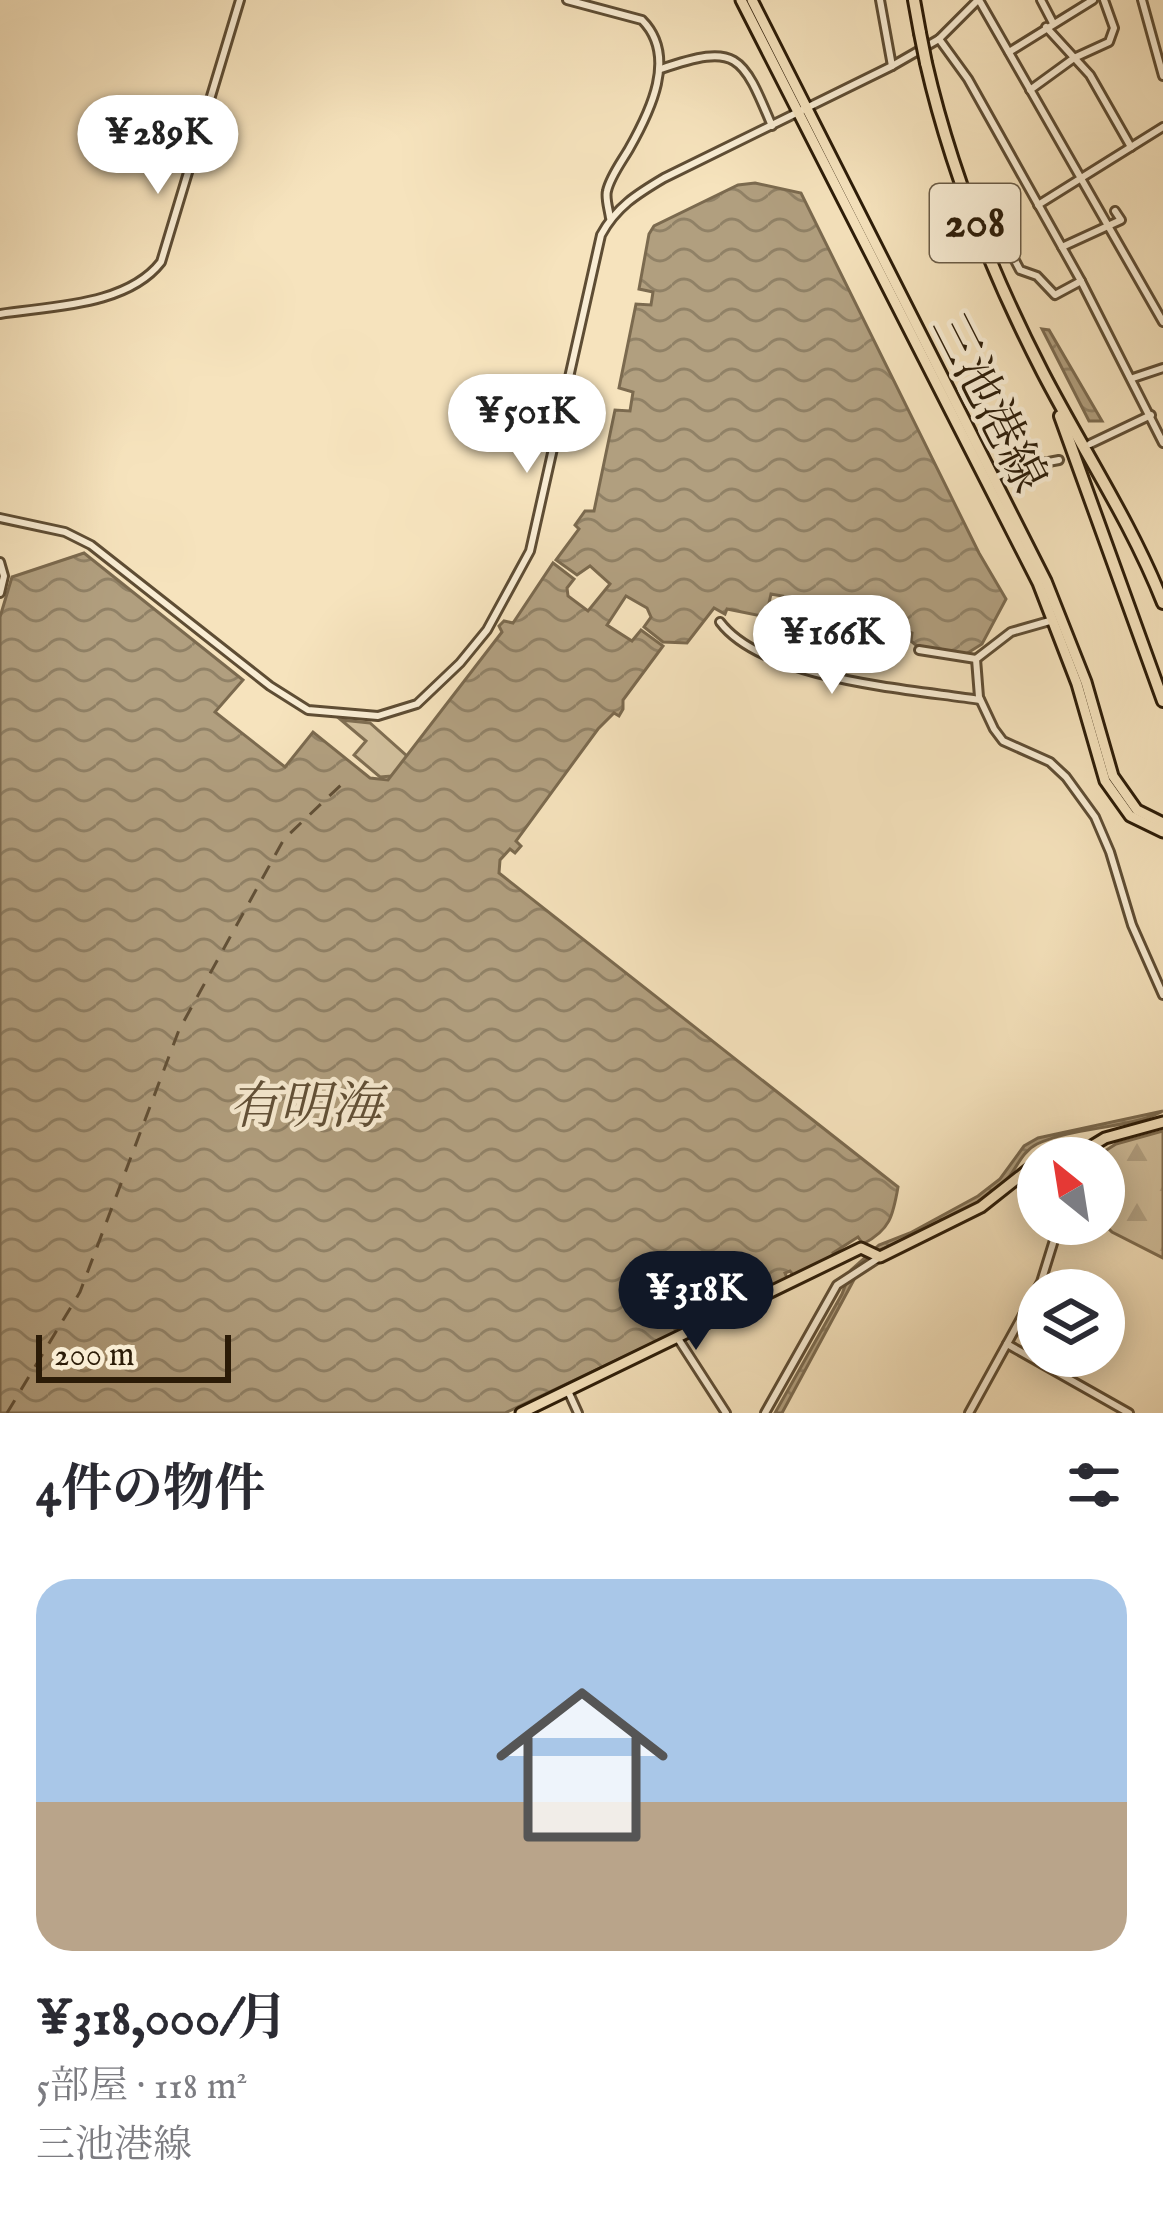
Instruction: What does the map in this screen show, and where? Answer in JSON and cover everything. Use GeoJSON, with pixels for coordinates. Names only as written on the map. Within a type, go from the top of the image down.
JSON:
{"type":"FeatureCollection","features":[{"type":"Feature","properties":{"kind":"highway","name":"208"},"geometry":{"type":"LineString","coordinates":[[914,0],[946,141],[973,219],[1045,376],[1125,522],[1163,603]]}},
{"type":"Feature","properties":{"kind":"highway","name":"208"},"geometry":{"type":"LineString","coordinates":[[1045,376],[1163,701]]}},
{"type":"Feature","properties":{"kind":"main road","name":"三池港線"},"geometry":{"type":"LineString","coordinates":[[741,0],[994,478],[1058,618],[1112,794],[1130,816],[1163,828]]}},
{"type":"Feature","properties":{"kind":"main road","name":"三池港線"},"geometry":{"type":"LineString","coordinates":[[752,0],[801,111],[1058,618]]}},
{"type":"Feature","properties":{"kind":"main road"},"geometry":{"type":"LineString","coordinates":[[1109,1137],[1163,1122]]}},
{"type":"Feature","properties":{"kind":"main road"},"geometry":{"type":"LineString","coordinates":[[520,1413],[861,1248],[873,1254],[981,1207],[1017,1179]]}},
{"type":"Feature","properties":{"kind":"street"},"geometry":{"type":"LineString","coordinates":[[0,314],[117,293],[151,275],[160,262],[240,0]]}},
{"type":"Feature","properties":{"kind":"street"},"geometry":{"type":"LineString","coordinates":[[567,0],[642,20],[656,38],[661,69],[638,133],[606,193],[610,218]]}},
{"type":"Feature","properties":{"kind":"street"},"geometry":{"type":"LineString","coordinates":[[880,0],[892,66]]}},
{"type":"Feature","properties":{"kind":"street"},"geometry":{"type":"LineString","coordinates":[[0,518],[65,532],[91,545],[270,686],[308,710],[378,716],[417,704],[487,630],[530,551],[601,235],[610,218],[633,196],[664,178],[939,39],[978,0],[1163,322]]}},
{"type":"Feature","properties":{"kind":"street"},"geometry":{"type":"LineString","coordinates":[[1009,52],[1094,0]]}},
{"type":"Feature","properties":{"kind":"street"},"geometry":{"type":"LineString","coordinates":[[1030,89],[1112,38],[1114,28],[1104,0]]}},
{"type":"Feature","properties":{"kind":"street"},"geometry":{"type":"LineString","coordinates":[[1142,0],[1163,76]]}},
{"type":"Feature","properties":{"kind":"street"},"geometry":{"type":"LineString","coordinates":[[1043,1],[1049,25],[1112,109],[1131,148]]}},
{"type":"Feature","properties":{"kind":"street"},"geometry":{"type":"LineString","coordinates":[[939,39],[968,79],[1081,281],[1163,443]]}},
{"type":"Feature","properties":{"kind":"street"},"geometry":{"type":"LineString","coordinates":[[661,69],[721,53],[734,59],[744,69],[772,125]]}},
{"type":"Feature","properties":{"kind":"street"},"geometry":{"type":"LineString","coordinates":[[1038,206],[1163,127]]}},
{"type":"Feature","properties":{"kind":"street"},"geometry":{"type":"LineString","coordinates":[[1062,247],[1121,220],[1115,211]]}},
{"type":"Feature","properties":{"kind":"street"},"geometry":{"type":"LineString","coordinates":[[1000,232],[1020,270],[1037,276],[1054,295],[1081,281]]}},
{"type":"Feature","properties":{"kind":"street"},"geometry":{"type":"LineString","coordinates":[[1132,378],[1163,368]]}},
{"type":"Feature","properties":{"kind":"street"},"geometry":{"type":"LineString","coordinates":[[1090,444],[1151,416]]}},
{"type":"Feature","properties":{"kind":"street"},"geometry":{"type":"LineString","coordinates":[[994,478],[1016,468],[1059,460]]}},
{"type":"Feature","properties":{"kind":"street"},"geometry":{"type":"LineString","coordinates":[[0,562],[4,576],[0,593]]}},
{"type":"Feature","properties":{"kind":"street"},"geometry":{"type":"LineString","coordinates":[[919,650],[976,659],[1011,632],[1058,618]]}},
{"type":"Feature","properties":{"kind":"street"},"geometry":{"type":"LineString","coordinates":[[720,622],[730,636],[801,671],[980,700]]}},
{"type":"Feature","properties":{"kind":"street"},"geometry":{"type":"LineString","coordinates":[[976,659],[980,700],[1003,740],[1049,762],[1095,817],[1132,925],[1163,995]]}},
{"type":"Feature","properties":{"kind":"street"},"geometry":{"type":"LineString","coordinates":[[969,1413],[1041,1282],[1052,1245]]}},
{"type":"Feature","properties":{"kind":"street"},"geometry":{"type":"LineString","coordinates":[[765,1413],[836,1286],[873,1254]]}},
{"type":"Feature","properties":{"kind":"street"},"geometry":{"type":"LineString","coordinates":[[677,1337],[726,1413]]}},
{"type":"Feature","properties":{"kind":"street"},"geometry":{"type":"LineString","coordinates":[[1007,1344],[1130,1413]]}},
{"type":"Feature","properties":{"kind":"street"},"geometry":{"type":"LineString","coordinates":[[568,1390],[578,1413]]}},
{"type":"Feature","properties":{"kind":"green space"},"geometry":{"type":"Polygon","coordinates":[[[341,720],[370,723],[408,757],[392,776],[380,777],[354,755],[366,741],[341,720]]]}},
{"type":"Feature","properties":{"kind":"green space"},"geometry":{"type":"Polygon","coordinates":[[[1163,1131],[1163,1258],[1125,1239],[1125,1142],[1163,1131]]]}},
{"type":"Feature","properties":{"kind":"water","name":"有明海"},"geometry":{"type":"Polygon","coordinates":[[[755,183],[801,193],[1006,599],[982,644],[966,654],[917,646],[911,641],[912,633],[903,633],[881,614],[771,594],[766,617],[727,609],[725,614],[714,608],[687,643],[663,642],[644,627],[651,617],[647,608],[626,596],[607,625],[632,641],[641,630],[663,646],[623,700],[619,716],[614,713],[598,729],[516,841],[521,846],[515,853],[510,849],[500,860],[499,873],[898,1187],[889,1221],[863,1244],[858,1237],[833,1253],[835,1259],[794,1276],[785,1273],[787,1278],[740,1301],[735,1294],[731,1297],[734,1304],[724,1303],[674,1327],[676,1332],[505,1413],[0,1413],[0,617],[12,577],[84,553],[243,680],[215,712],[285,767],[313,732],[370,778],[388,780],[502,632],[499,626],[504,621],[513,623],[553,563],[574,579],[567,588],[568,596],[588,611],[610,584],[590,566],[577,575],[556,560],[579,529],[575,525],[585,511],[594,511],[615,410],[630,411],[633,392],[619,388],[636,304],[651,305],[653,292],[639,289],[649,234],[654,226],[738,185],[755,183]]]}},
{"type":"Feature","properties":{"kind":"water"},"geometry":{"type":"Polygon","coordinates":[[[1042,329],[1049,330],[1102,421],[1089,421],[1042,329]]]}},
{"type":"Feature","properties":{"kind":"water"},"geometry":{"type":"Polygon","coordinates":[[[1163,1111],[1133,1122],[1043,1137],[1163,1111]]]}},
{"type":"Feature","properties":{"kind":"water"},"geometry":{"type":"Polygon","coordinates":[[[1017,1156],[1017,1165],[1001,1186],[975,1205],[877,1251],[863,1263],[782,1413],[775,1413],[851,1270],[879,1245],[978,1196],[1000,1179],[1017,1156]]]}},
{"type":"Feature","properties":{"kind":"ferry route"},"geometry":{"type":"LineString","coordinates":[[7,1413],[80,1292],[179,1030],[284,839],[342,784]]}},
{"type":"Feature","properties":{"kind":"tunnel"},"geometry":{"type":"LineString","coordinates":[[1059,460],[1086,446]]}}]}
